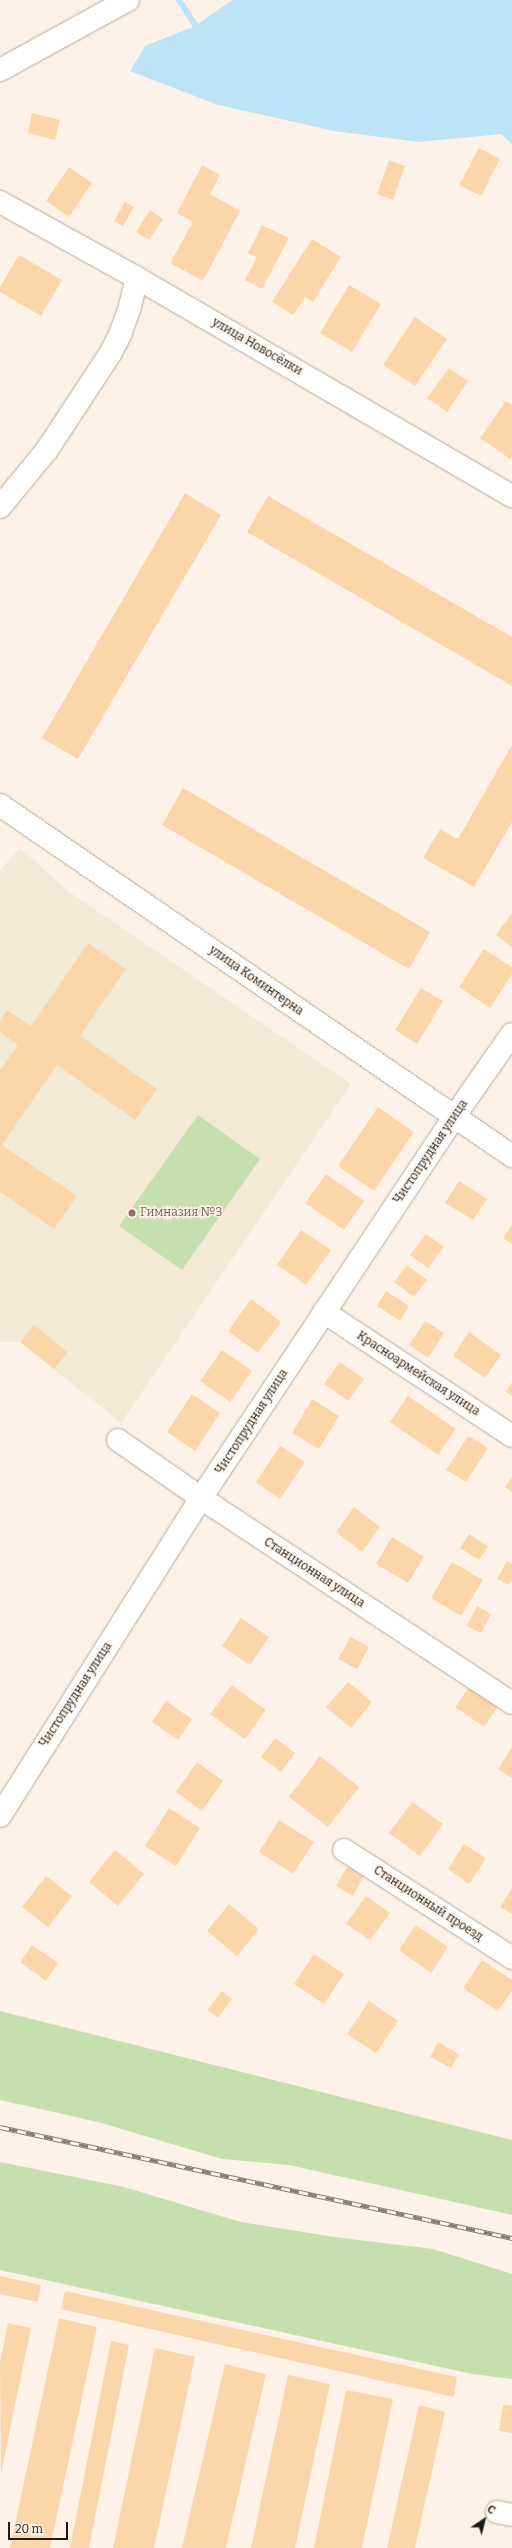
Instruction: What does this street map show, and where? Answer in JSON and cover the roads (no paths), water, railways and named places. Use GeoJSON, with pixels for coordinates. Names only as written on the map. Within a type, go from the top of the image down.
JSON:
{"type":"FeatureCollection","features":[{"type":"Feature","properties":{"kind":"street"},"geometry":{"type":"LineString","coordinates":[[0,70],[128,0]]}},
{"type":"Feature","properties":{"kind":"street","name":"улица Новосёлки"},"geometry":{"type":"LineString","coordinates":[[0,202],[137,278],[512,496]]}},
{"type":"Feature","properties":{"kind":"street"},"geometry":{"type":"LineString","coordinates":[[0,508],[47,450],[110,354],[120,335],[130,307],[137,278]]}},
{"type":"Feature","properties":{"kind":"street","name":"улица Коминтерна"},"geometry":{"type":"LineString","coordinates":[[0,805],[512,1156]]}},
{"type":"Feature","properties":{"kind":"street","name":"Чистопрудная улица"},"geometry":{"type":"LineString","coordinates":[[0,1816],[201,1498],[454,1117],[512,1034]]}},
{"type":"Feature","properties":{"kind":"street","name":"Красноармейская улица"},"geometry":{"type":"LineString","coordinates":[[324,1312],[512,1436]]}},
{"type":"Feature","properties":{"kind":"street","name":"Станционная улица"},"geometry":{"type":"LineString","coordinates":[[118,1440],[201,1498],[512,1703]]}},
{"type":"Feature","properties":{"kind":"street","name":"Станционный проезд"},"geometry":{"type":"LineString","coordinates":[[344,1850],[512,1958]]}},
{"type":"Feature","properties":{"kind":"water"},"geometry":{"type":"Polygon","coordinates":[[[232,0],[512,0],[512,144],[501,134],[419,142],[334,131],[218,105],[130,71],[145,46],[195,26],[232,0]]]}},
{"type":"Feature","properties":{"kind":"waterway"},"geometry":{"type":"LineString","coordinates":[[179,0],[199,31]]}},
{"type":"Feature","properties":{"kind":"railway"},"geometry":{"type":"LineString","coordinates":[[0,2127],[512,2238]]}},
{"type":"Feature","properties":{"kind":"place","name":"Гимназия №3"},"geometry":{"type":"Point","coordinates":[132,1213]}}]}
